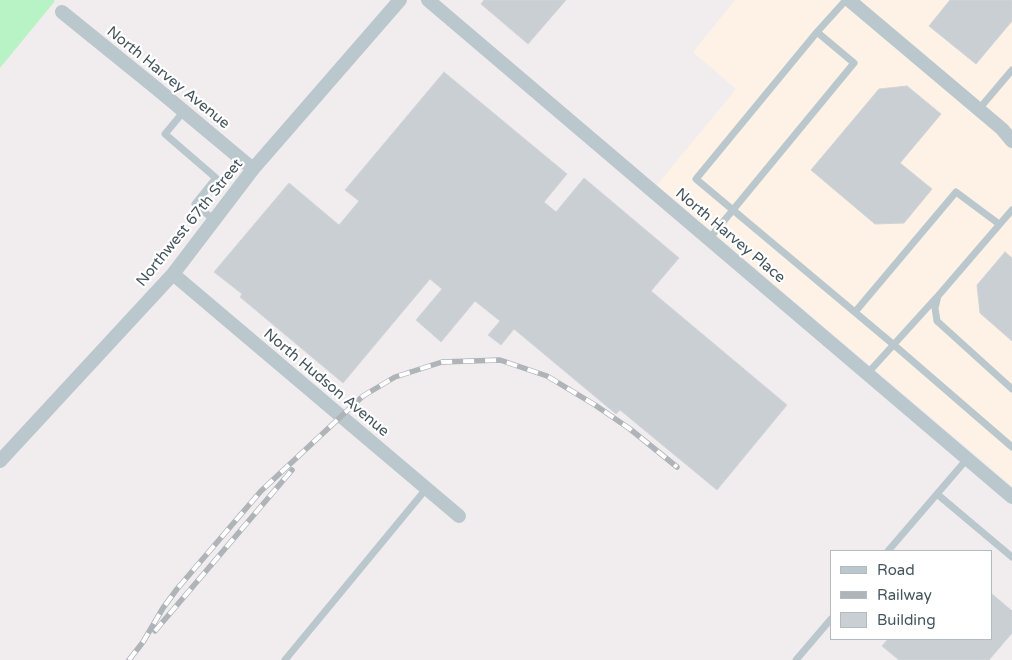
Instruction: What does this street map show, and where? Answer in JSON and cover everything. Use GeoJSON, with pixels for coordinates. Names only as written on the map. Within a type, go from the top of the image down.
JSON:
{"type":"FeatureCollection","features":[{"type":"Feature","properties":{"kind":"street","name":"Northwest 67th Street"},"geometry":{"type":"LineString","coordinates":[[0,461],[173,274],[253,169],[400,0]]}},
{"type":"Feature","properties":{"kind":"street","name":"North Harvey Place"},"geometry":{"type":"LineString","coordinates":[[428,0],[1012,497]]}},
{"type":"Feature","properties":{"kind":"street"},"geometry":{"type":"LineString","coordinates":[[848,0],[1002,128],[1012,141]]}},
{"type":"Feature","properties":{"kind":"street","name":"North Harvey Avenue"},"geometry":{"type":"LineString","coordinates":[[62,12],[253,169]]}},
{"type":"Feature","properties":{"kind":"street","name":"North Hudson Avenue"},"geometry":{"type":"LineString","coordinates":[[173,274],[459,516]]}},
{"type":"Feature","properties":{"kind":"lane"},"geometry":{"type":"LineString","coordinates":[[848,0],[817,32],[696,179],[1012,447]]}},
{"type":"Feature","properties":{"kind":"lane"},"geometry":{"type":"LineString","coordinates":[[709,239],[854,63],[817,32]]}},
{"type":"Feature","properties":{"kind":"lane"},"geometry":{"type":"LineString","coordinates":[[979,109],[1012,70]]}},
{"type":"Feature","properties":{"kind":"lane"},"geometry":{"type":"LineString","coordinates":[[184,111],[165,134],[216,178],[195,204],[214,220]]}},
{"type":"Feature","properties":{"kind":"lane"},"geometry":{"type":"LineString","coordinates":[[855,312],[956,192],[1000,224]]}},
{"type":"Feature","properties":{"kind":"lane"},"geometry":{"type":"LineString","coordinates":[[867,374],[938,296],[1012,210]]}},
{"type":"Feature","properties":{"kind":"lane"},"geometry":{"type":"LineString","coordinates":[[938,296],[935,308],[938,321],[1012,389]]}},
{"type":"Feature","properties":{"kind":"lane"},"geometry":{"type":"LineString","coordinates":[[889,550],[967,459]]}},
{"type":"Feature","properties":{"kind":"lane"},"geometry":{"type":"LineString","coordinates":[[285,660],[426,489]]}},
{"type":"Feature","properties":{"kind":"lane"},"geometry":{"type":"LineString","coordinates":[[937,494],[1012,556]]}},
{"type":"Feature","properties":{"kind":"lane"},"geometry":{"type":"LineString","coordinates":[[796,660],[830,619]]}},
{"type":"Feature","properties":{"kind":"shaded area"},"geometry":{"type":"Polygon","coordinates":[[[735,0],[1012,0],[1012,486],[657,185],[736,89],[693,52],[735,0]]]}},
{"type":"Feature","properties":{"kind":"green space"},"geometry":{"type":"Polygon","coordinates":[[[0,0],[55,1],[0,68],[0,0]]]}},
{"type":"Feature","properties":{"kind":"building"},"geometry":{"type":"Polygon","coordinates":[[[484,0],[566,0],[528,44],[481,4],[484,0]]]}},
{"type":"Feature","properties":{"kind":"building"},"geometry":{"type":"Polygon","coordinates":[[[950,0],[1012,0],[1012,21],[976,64],[929,26],[950,0]]]}},
{"type":"Feature","properties":{"kind":"building"},"geometry":{"type":"Polygon","coordinates":[[[444,72],[567,174],[544,202],[556,212],[584,178],[679,258],[651,291],[787,405],[717,490],[620,410],[616,414],[514,329],[501,345],[488,335],[500,321],[475,301],[441,342],[416,320],[442,289],[430,279],[343,383],[240,297],[242,294],[214,272],[289,183],[339,225],[359,201],[345,190],[444,72]]]}},
{"type":"Feature","properties":{"kind":"building"},"geometry":{"type":"Polygon","coordinates":[[[907,86],[941,114],[900,163],[932,189],[904,223],[875,224],[811,170],[879,89],[907,86]]]}},
{"type":"Feature","properties":{"kind":"building"},"geometry":{"type":"Polygon","coordinates":[[[1005,252],[1012,258],[1012,341],[980,313],[977,285],[1005,252]]]}},
{"type":"Feature","properties":{"kind":"building"},"geometry":{"type":"Polygon","coordinates":[[[992,594],[1012,611],[1012,633],[989,660],[899,660],[882,646],[887,640],[992,640],[992,594]]]}},
{"type":"Feature","properties":{"kind":"railway"},"geometry":{"type":"LineString","coordinates":[[129,660],[143,642],[163,608],[177,589],[261,491],[363,396],[395,377],[442,362],[500,360],[547,376],[595,405],[630,429],[677,467]]}},
{"type":"Feature","properties":{"kind":"railway"},"geometry":{"type":"LineString","coordinates":[[155,631],[292,470]]}}]}
